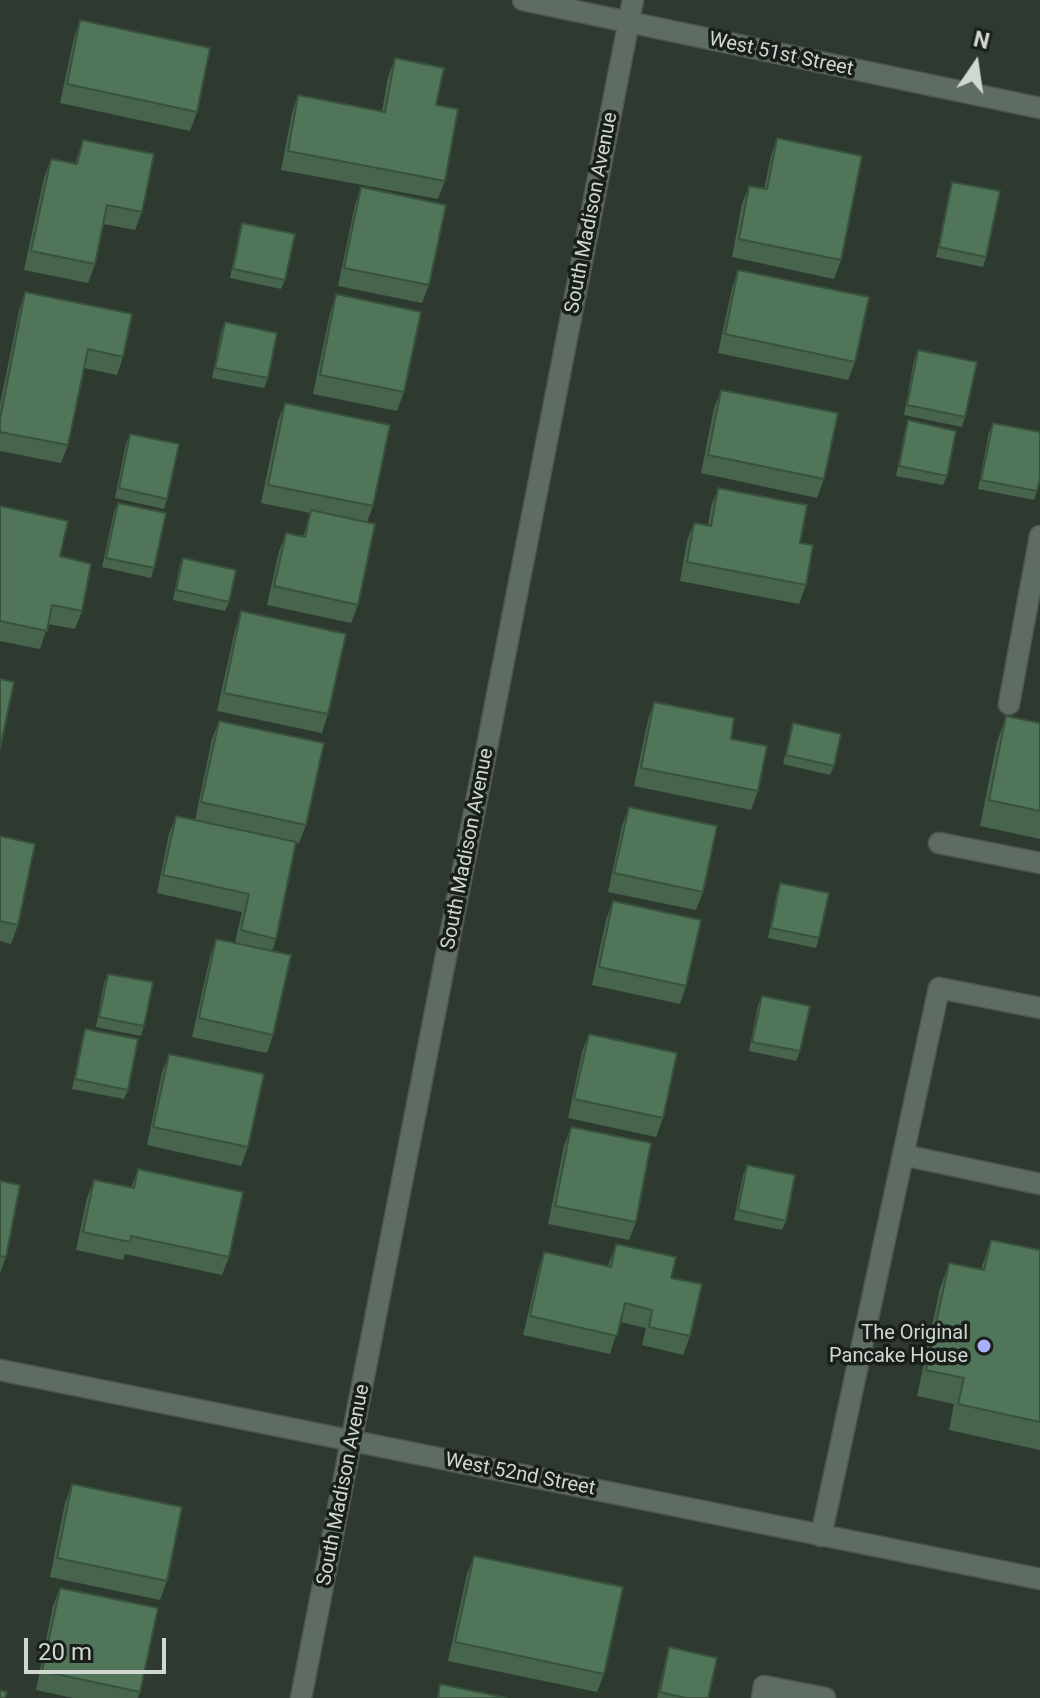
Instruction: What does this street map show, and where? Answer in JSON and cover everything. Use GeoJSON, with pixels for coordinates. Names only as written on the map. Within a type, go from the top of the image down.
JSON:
{"type":"FeatureCollection","features":[{"type":"Feature","properties":{"kind":"street","name":"West 51st Street"},"geometry":{"type":"LineString","coordinates":[[523,0],[1040,108]]}},
{"type":"Feature","properties":{"kind":"street","name":"South Madison Avenue"},"geometry":{"type":"LineString","coordinates":[[301,1698],[633,0]]}},
{"type":"Feature","properties":{"kind":"street"},"geometry":{"type":"LineString","coordinates":[[1009,704],[1040,536]]}},
{"type":"Feature","properties":{"kind":"street"},"geometry":{"type":"LineString","coordinates":[[939,843],[1040,863]]}},
{"type":"Feature","properties":{"kind":"street"},"geometry":{"type":"LineString","coordinates":[[821,1536],[939,988],[1040,1008]]}},
{"type":"Feature","properties":{"kind":"street"},"geometry":{"type":"LineString","coordinates":[[903,1155],[1040,1184]]}},
{"type":"Feature","properties":{"kind":"street","name":"West 52nd Street"},"geometry":{"type":"LineString","coordinates":[[0,1370],[1040,1579]]}},
{"type":"Feature","properties":{"kind":"street"},"geometry":{"type":"LineString","coordinates":[[762,1698],[764,1686],[825,1698]]}},
{"type":"Feature","properties":{"kind":"building"},"geometry":{"type":"Polygon","coordinates":[[[80,20],[210,48],[197,112],[67,84],[80,20]]]}},
{"type":"Feature","properties":{"kind":"building"},"geometry":{"type":"Polygon","coordinates":[[[395,58],[444,68],[436,105],[458,109],[445,181],[288,151],[298,95],[385,112],[395,58]]]}},
{"type":"Feature","properties":{"kind":"building"},"geometry":{"type":"Polygon","coordinates":[[[777,138],[862,156],[841,260],[739,239],[749,186],[767,189],[777,138]]]}},
{"type":"Feature","properties":{"kind":"building"},"geometry":{"type":"Polygon","coordinates":[[[83,140],[154,154],[142,212],[107,205],[95,264],[31,251],[51,159],[77,164],[83,140]]]}},
{"type":"Feature","properties":{"kind":"building"},"geometry":{"type":"Polygon","coordinates":[[[952,182],[1000,191],[986,257],[939,247],[952,182]]]}},
{"type":"Feature","properties":{"kind":"building"},"geometry":{"type":"Polygon","coordinates":[[[361,187],[446,205],[429,285],[344,268],[361,187]]]}},
{"type":"Feature","properties":{"kind":"building"},"geometry":{"type":"Polygon","coordinates":[[[242,223],[295,234],[285,280],[233,269],[242,223]]]}},
{"type":"Feature","properties":{"kind":"building"},"geometry":{"type":"Polygon","coordinates":[[[738,270],[869,297],[855,362],[725,334],[738,270]]]}},
{"type":"Feature","properties":{"kind":"building"},"geometry":{"type":"Polygon","coordinates":[[[25,292],[132,314],[123,357],[88,349],[68,445],[0,432],[25,292]]]}},
{"type":"Feature","properties":{"kind":"building"},"geometry":{"type":"Polygon","coordinates":[[[336,294],[421,312],[404,392],[320,375],[336,294]]]}},
{"type":"Feature","properties":{"kind":"building"},"geometry":{"type":"Polygon","coordinates":[[[225,322],[277,333],[268,378],[215,368],[225,322]]]}},
{"type":"Feature","properties":{"kind":"building"},"geometry":{"type":"Polygon","coordinates":[[[918,350],[977,362],[965,417],[907,405],[918,350]]]}},
{"type":"Feature","properties":{"kind":"building"},"geometry":{"type":"Polygon","coordinates":[[[721,390],[838,413],[824,479],[708,455],[721,390]]]}},
{"type":"Feature","properties":{"kind":"building"},"geometry":{"type":"Polygon","coordinates":[[[285,403],[390,425],[373,506],[268,485],[285,403]]]}},
{"type":"Feature","properties":{"kind":"building"},"geometry":{"type":"Polygon","coordinates":[[[908,420],[956,431],[947,476],[899,466],[908,420]]]}},
{"type":"Feature","properties":{"kind":"building"},"geometry":{"type":"Polygon","coordinates":[[[993,423],[1040,432],[1037,491],[981,480],[993,423]]]}},
{"type":"Feature","properties":{"kind":"building"},"geometry":{"type":"Polygon","coordinates":[[[130,434],[179,444],[167,499],[119,488],[130,434]]]}},
{"type":"Feature","properties":{"kind":"building"},"geometry":{"type":"Polygon","coordinates":[[[718,488],[807,505],[800,543],[813,545],[806,585],[687,562],[694,523],[711,526],[718,488]]]}},
{"type":"Feature","properties":{"kind":"building"},"geometry":{"type":"Polygon","coordinates":[[[118,503],[166,513],[154,568],[106,558],[118,503]]]}},
{"type":"Feature","properties":{"kind":"building"},"geometry":{"type":"Polygon","coordinates":[[[0,506],[68,521],[60,556],[91,564],[82,611],[52,605],[47,631],[0,621],[0,506]]]}},
{"type":"Feature","properties":{"kind":"building"},"geometry":{"type":"Polygon","coordinates":[[[311,510],[375,524],[358,605],[274,586],[286,533],[305,537],[311,510]]]}},
{"type":"Feature","properties":{"kind":"building"},"geometry":{"type":"Polygon","coordinates":[[[183,558],[236,570],[229,602],[176,590],[183,558]]]}},
{"type":"Feature","properties":{"kind":"building"},"geometry":{"type":"Polygon","coordinates":[[[241,611],[346,634],[328,714],[224,693],[241,611]]]}},
{"type":"Feature","properties":{"kind":"building"},"geometry":{"type":"Polygon","coordinates":[[[0,679],[14,682],[0,749],[0,679]]]}},
{"type":"Feature","properties":{"kind":"building"},"geometry":{"type":"Polygon","coordinates":[[[654,702],[734,718],[731,739],[767,746],[758,791],[641,768],[654,702]]]}},
{"type":"Feature","properties":{"kind":"building"},"geometry":{"type":"Polygon","coordinates":[[[1006,716],[1040,723],[1040,811],[989,800],[1006,716]]]}},
{"type":"Feature","properties":{"kind":"building"},"geometry":{"type":"Polygon","coordinates":[[[219,721],[324,743],[306,825],[201,802],[219,721]]]}},
{"type":"Feature","properties":{"kind":"building"},"geometry":{"type":"Polygon","coordinates":[[[793,723],[841,734],[834,766],[786,755],[793,723]]]}},
{"type":"Feature","properties":{"kind":"building"},"geometry":{"type":"Polygon","coordinates":[[[629,807],[717,826],[703,892],[614,873],[629,807]]]}},
{"type":"Feature","properties":{"kind":"building"},"geometry":{"type":"Polygon","coordinates":[[[176,816],[296,842],[276,939],[241,930],[249,894],[163,875],[176,816]]]}},
{"type":"Feature","properties":{"kind":"building"},"geometry":{"type":"Polygon","coordinates":[[[0,836],[35,844],[18,925],[0,921],[0,836]]]}},
{"type":"Feature","properties":{"kind":"building"},"geometry":{"type":"Polygon","coordinates":[[[780,883],[829,893],[819,938],[771,928],[780,883]]]}},
{"type":"Feature","properties":{"kind":"building"},"geometry":{"type":"Polygon","coordinates":[[[613,901],[701,920],[686,986],[599,967],[613,901]]]}},
{"type":"Feature","properties":{"kind":"building"},"geometry":{"type":"Polygon","coordinates":[[[216,939],[291,955],[273,1035],[199,1018],[216,939]]]}},
{"type":"Feature","properties":{"kind":"building"},"geometry":{"type":"Polygon","coordinates":[[[108,974],[153,982],[144,1026],[99,1017],[108,974]]]}},
{"type":"Feature","properties":{"kind":"building"},"geometry":{"type":"Polygon","coordinates":[[[762,996],[810,1006],[800,1051],[752,1042],[762,996]]]}},
{"type":"Feature","properties":{"kind":"building"},"geometry":{"type":"Polygon","coordinates":[[[85,1029],[138,1039],[128,1090],[75,1079],[85,1029]]]}},
{"type":"Feature","properties":{"kind":"building"},"geometry":{"type":"Polygon","coordinates":[[[589,1034],[677,1053],[663,1118],[574,1099],[589,1034]]]}},
{"type":"Feature","properties":{"kind":"building"},"geometry":{"type":"Polygon","coordinates":[[[169,1054],[264,1074],[248,1147],[153,1127],[169,1054]]]}},
{"type":"Feature","properties":{"kind":"building"},"geometry":{"type":"Polygon","coordinates":[[[571,1127],[651,1143],[636,1222],[555,1206],[571,1127]]]}},
{"type":"Feature","properties":{"kind":"building"},"geometry":{"type":"Polygon","coordinates":[[[747,1165],[795,1175],[786,1221],[738,1210],[747,1165]]]}},
{"type":"Feature","properties":{"kind":"building"},"geometry":{"type":"Polygon","coordinates":[[[138,1169],[243,1192],[229,1257],[131,1236],[130,1242],[83,1232],[94,1180],[134,1188],[138,1169]]]}},
{"type":"Feature","properties":{"kind":"building"},"geometry":{"type":"Polygon","coordinates":[[[0,1181],[20,1185],[6,1257],[0,1256],[0,1181]]]}},
{"type":"Feature","properties":{"kind":"building","name":"The Original Pancake House"},"geometry":{"type":"Polygon","coordinates":[[[991,1240],[1040,1250],[1040,1422],[958,1404],[964,1378],[926,1370],[949,1263],[984,1270],[991,1240]]]}},
{"type":"Feature","properties":{"kind":"building"},"geometry":{"type":"Polygon","coordinates":[[[616,1244],[676,1257],[671,1278],[702,1284],[690,1336],[649,1327],[652,1310],[625,1303],[617,1336],[530,1316],[544,1252],[611,1267],[616,1244]]]}},
{"type":"Feature","properties":{"kind":"building"},"geometry":{"type":"Polygon","coordinates":[[[72,1484],[182,1507],[167,1581],[57,1558],[72,1484]]]}},
{"type":"Feature","properties":{"kind":"building"},"geometry":{"type":"Polygon","coordinates":[[[474,1556],[623,1587],[604,1674],[455,1642],[474,1556]]]}},
{"type":"Feature","properties":{"kind":"building"},"geometry":{"type":"Polygon","coordinates":[[[60,1588],[158,1608],[140,1692],[42,1671],[60,1588]]]}},
{"type":"Feature","properties":{"kind":"building"},"geometry":{"type":"Polygon","coordinates":[[[669,1647],[717,1658],[708,1698],[686,1698],[660,1692],[669,1647]]]}},
{"type":"Feature","properties":{"kind":"building"},"geometry":{"type":"Polygon","coordinates":[[[440,1684],[507,1698],[438,1698],[440,1684]]]}},
{"type":"Feature","properties":{"kind":"building"},"geometry":{"type":"Polygon","coordinates":[[[0,1690],[7,1692],[5,1698],[0,1698],[0,1690]]]}},
{"type":"Feature","properties":{"kind":"place","name":"The Original Pancake House"},"geometry":{"type":"Point","coordinates":[984,1346]}}]}
